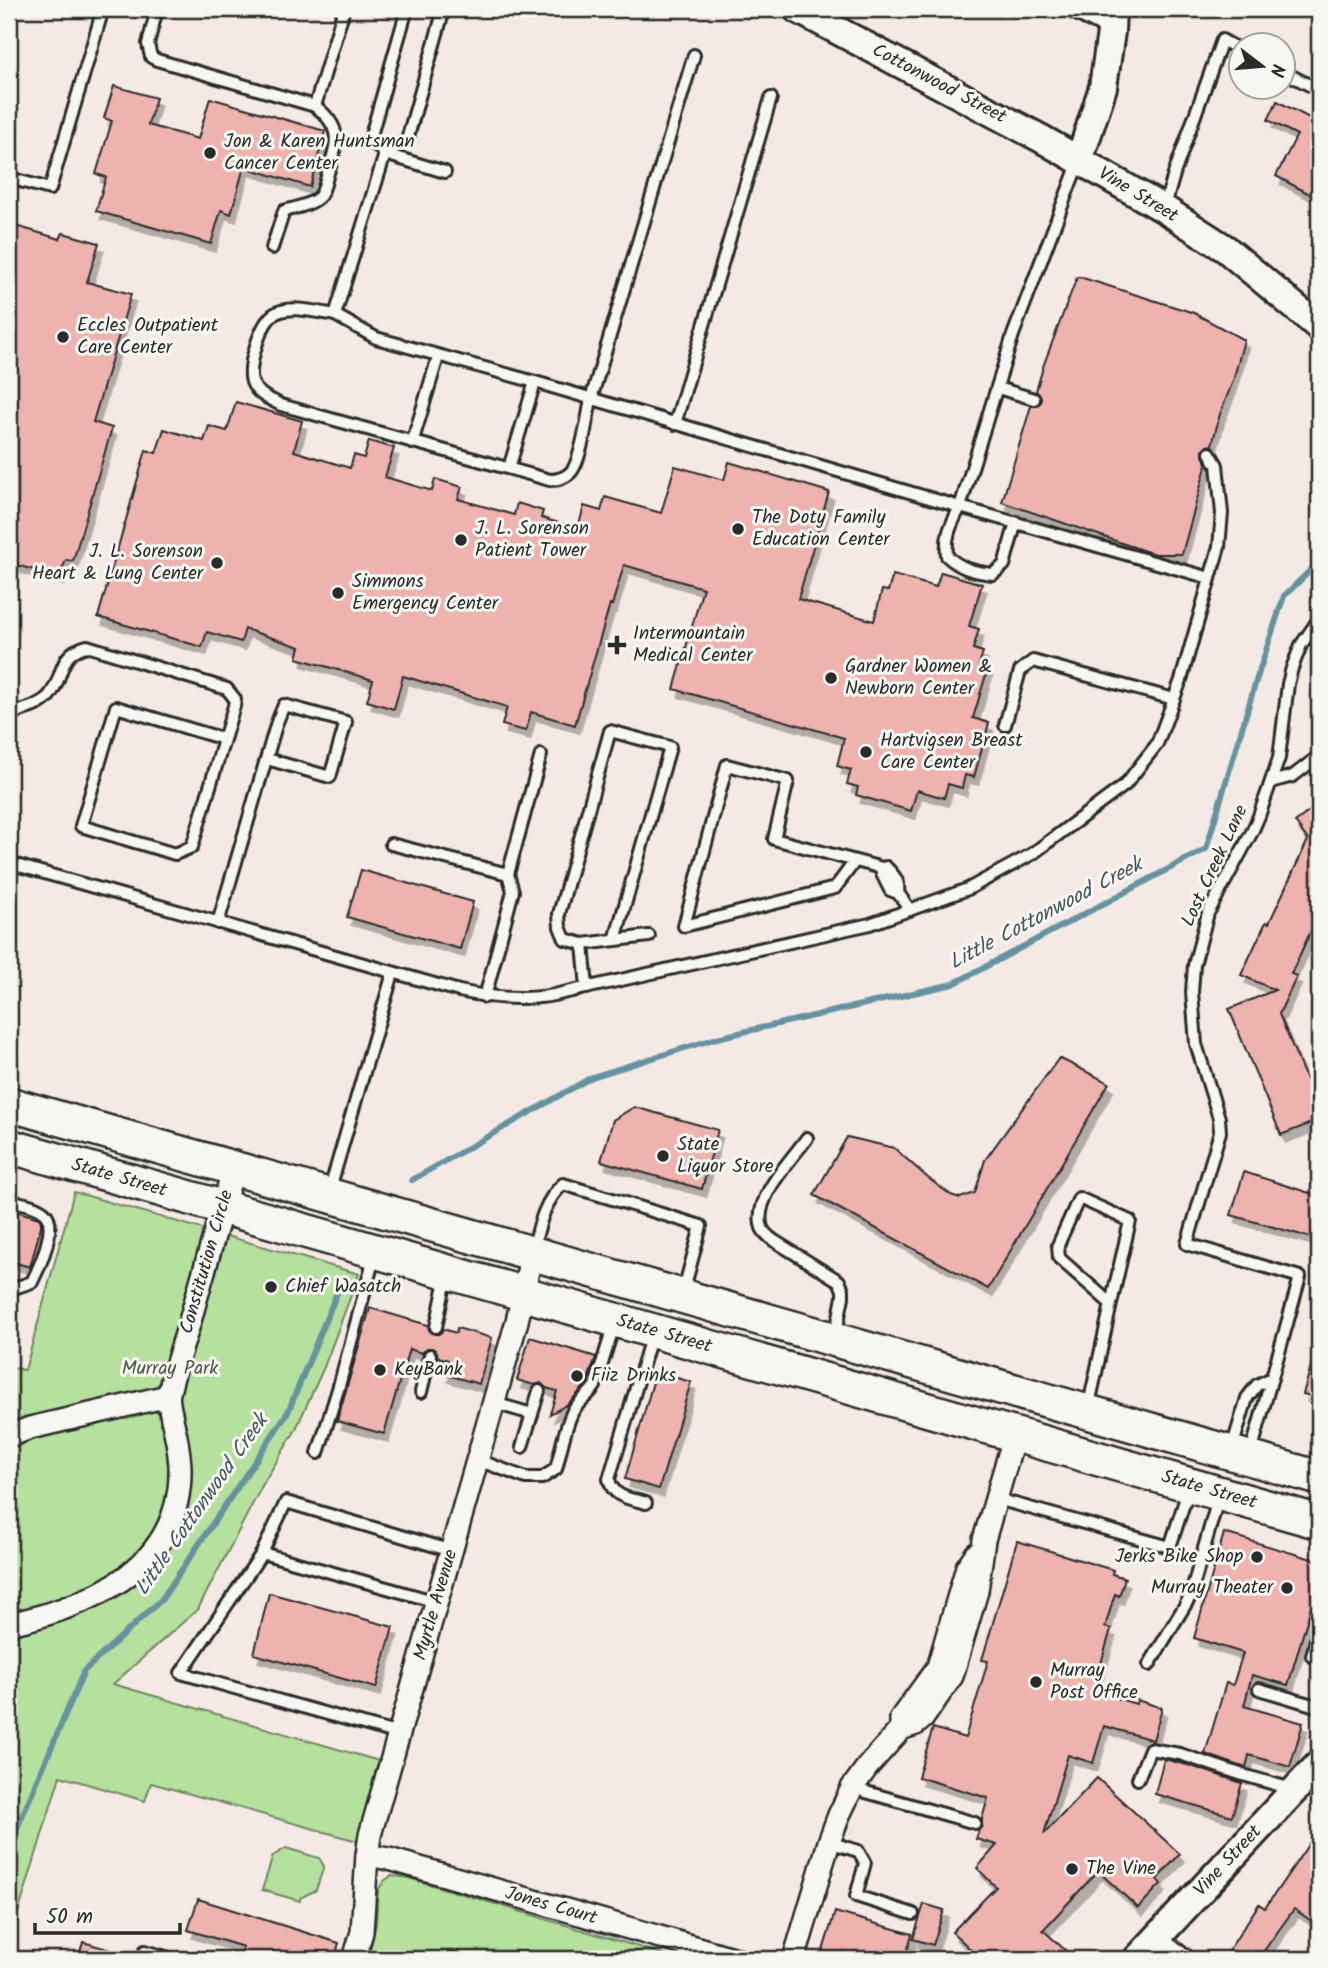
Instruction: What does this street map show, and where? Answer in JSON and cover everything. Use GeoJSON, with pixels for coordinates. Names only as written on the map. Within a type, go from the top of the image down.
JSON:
{"type":"FeatureCollection","features":[{"type":"Feature","properties":{"kind":"main road"},"geometry":{"type":"LineString","coordinates":[[9,1104],[1319,1478]]}},
{"type":"Feature","properties":{"kind":"main road","name":"State Street"},"geometry":{"type":"LineString","coordinates":[[9,1146],[1319,1522]]}},
{"type":"Feature","properties":{"kind":"street","name":"Cottonwood Street"},"geometry":{"type":"LineString","coordinates":[[810,12],[1079,161]]}},
{"type":"Feature","properties":{"kind":"street","name":"Vine Street"},"geometry":{"type":"LineString","coordinates":[[1111,20],[1103,87],[1079,161],[1164,209],[1226,249],[1319,327]]}},
{"type":"Feature","properties":{"kind":"street","name":"Constitution Circle"},"geometry":{"type":"LineString","coordinates":[[9,1624],[37,1618],[92,1597],[122,1580],[159,1546],[177,1497],[180,1468],[168,1396],[234,1168]]}},
{"type":"Feature","properties":{"kind":"street","name":"Myrtle Avenue"},"geometry":{"type":"LineString","coordinates":[[354,1959],[362,1931],[366,1855],[370,1835],[517,1321],[532,1253]]}},
{"type":"Feature","properties":{"kind":"street"},"geometry":{"type":"LineString","coordinates":[[9,1437],[30,1428],[168,1396]]}},
{"type":"Feature","properties":{"kind":"street"},"geometry":{"type":"LineString","coordinates":[[794,1959],[829,1842],[845,1801],[868,1766],[901,1729],[901,1718],[938,1667],[967,1567],[984,1540],[1015,1434]]}},
{"type":"Feature","properties":{"kind":"street","name":"Vine Street"},"geometry":{"type":"LineString","coordinates":[[1137,1959],[1319,1764]]}},
{"type":"Feature","properties":{"kind":"street","name":"Jones Court"},"geometry":{"type":"LineString","coordinates":[[366,1855],[389,1859],[736,1959]]}},
{"type":"Feature","properties":{"kind":"street"},"geometry":{"type":"LineString","coordinates":[[1155,1940],[1183,1959]]}},
{"type":"Feature","properties":{"kind":"lane"},"geometry":{"type":"LineString","coordinates":[[9,178],[50,189],[103,9]]}},
{"type":"Feature","properties":{"kind":"lane"},"geometry":{"type":"LineString","coordinates":[[157,9],[148,44],[151,57],[315,106],[328,118],[336,133],[334,151],[321,195],[284,211],[272,248]]}},
{"type":"Feature","properties":{"kind":"lane"},"geometry":{"type":"LineString","coordinates":[[315,106],[344,9]]}},
{"type":"Feature","properties":{"kind":"lane"},"geometry":{"type":"LineString","coordinates":[[407,9],[370,139],[384,153],[445,172]]}},
{"type":"Feature","properties":{"kind":"lane"},"geometry":{"type":"LineString","coordinates":[[335,316],[384,153],[407,140],[444,9]]}},
{"type":"Feature","properties":{"kind":"lane"},"geometry":{"type":"LineString","coordinates":[[1066,9],[1111,20]]}},
{"type":"Feature","properties":{"kind":"lane"},"geometry":{"type":"LineString","coordinates":[[1164,209],[1222,40],[1226,42]]}},
{"type":"Feature","properties":{"kind":"lane"},"geometry":{"type":"LineString","coordinates":[[694,55],[591,399],[579,454],[572,471],[558,480],[412,443],[281,405],[261,395],[251,377],[262,326],[268,318],[285,310],[335,316],[376,338],[535,382],[591,399],[675,424],[960,507],[1210,578]]}},
{"type":"Feature","properties":{"kind":"lane"},"geometry":{"type":"LineString","coordinates":[[1296,78],[1319,90]]}},
{"type":"Feature","properties":{"kind":"lane"},"geometry":{"type":"LineString","coordinates":[[675,424],[771,98]]}},
{"type":"Feature","properties":{"kind":"lane"},"geometry":{"type":"LineString","coordinates":[[1016,522],[1004,565],[993,574],[974,572],[957,565],[947,556],[948,535],[960,507],[1013,335],[1079,161]]}},
{"type":"Feature","properties":{"kind":"lane"},"geometry":{"type":"LineString","coordinates":[[412,443],[438,356]]}},
{"type":"Feature","properties":{"kind":"lane"},"geometry":{"type":"LineString","coordinates":[[509,468],[535,382]]}},
{"type":"Feature","properties":{"kind":"lane"},"geometry":{"type":"LineString","coordinates":[[998,388],[1034,399]]}},
{"type":"Feature","properties":{"kind":"lane"},"geometry":{"type":"LineString","coordinates":[[9,863],[393,973],[485,997],[513,999],[544,997],[587,988],[870,924],[968,889],[1032,854],[1125,785],[1157,744],[1174,699],[1219,547],[1222,513],[1217,465],[1210,453]]}},
{"type":"Feature","properties":{"kind":"lane","name":"Lost Creek Lane"},"geometry":{"type":"LineString","coordinates":[[1240,1455],[1272,1378],[1300,1277],[1187,1244],[1220,1132],[1219,1118],[1196,1044],[1192,992],[1194,965],[1208,913],[1252,832],[1271,782],[1282,746],[1284,708],[1292,668],[1301,645],[1319,619]]}},
{"type":"Feature","properties":{"kind":"lane"},"geometry":{"type":"LineString","coordinates":[[9,714],[40,703],[49,696],[62,664],[72,652],[87,646],[227,689],[235,699],[224,739],[192,847],[175,854],[81,826],[116,708],[224,739]]}},
{"type":"Feature","properties":{"kind":"lane"},"geometry":{"type":"LineString","coordinates":[[1004,725],[1020,671],[1033,661],[1174,699]]}},
{"type":"Feature","properties":{"kind":"lane"},"geometry":{"type":"LineString","coordinates":[[218,923],[267,759],[284,705],[346,722],[330,777],[267,759]]}},
{"type":"Feature","properties":{"kind":"lane"},"geometry":{"type":"LineString","coordinates":[[615,940],[670,747],[610,731],[559,914],[560,927],[565,939],[583,944],[649,936]]}},
{"type":"Feature","properties":{"kind":"lane"},"geometry":{"type":"LineString","coordinates":[[485,997],[513,891],[508,874],[541,755]]}},
{"type":"Feature","properties":{"kind":"lane"},"geometry":{"type":"LineString","coordinates":[[1271,782],[1293,776],[1319,756]]}},
{"type":"Feature","properties":{"kind":"lane"},"geometry":{"type":"LineString","coordinates":[[855,861],[835,888],[684,926],[727,765],[788,781],[774,839],[886,867],[895,877],[898,893],[910,910]]}},
{"type":"Feature","properties":{"kind":"lane"},"geometry":{"type":"LineString","coordinates":[[391,844],[508,874]]}},
{"type":"Feature","properties":{"kind":"lane"},"geometry":{"type":"LineString","coordinates":[[583,944],[587,988]]}},
{"type":"Feature","properties":{"kind":"lane"},"geometry":{"type":"LineString","coordinates":[[328,1195],[393,973]]}},
{"type":"Feature","properties":{"kind":"lane"},"geometry":{"type":"LineString","coordinates":[[807,1138],[767,1193],[762,1207],[761,1223],[765,1233],[773,1240],[839,1280],[843,1297],[834,1339]]}},
{"type":"Feature","properties":{"kind":"lane"},"geometry":{"type":"LineString","coordinates":[[532,1253],[541,1220],[555,1192],[563,1184],[701,1226],[682,1296]]}},
{"type":"Feature","properties":{"kind":"lane"},"geometry":{"type":"LineString","coordinates":[[1087,1412],[1130,1222],[1079,1198],[1058,1245],[1059,1258],[1111,1304]]}},
{"type":"Feature","properties":{"kind":"lane"},"geometry":{"type":"LineString","coordinates":[[9,1200],[37,1208],[47,1214],[50,1221],[41,1263],[32,1282],[14,1288]]}},
{"type":"Feature","properties":{"kind":"lane"},"geometry":{"type":"LineString","coordinates":[[317,1453],[340,1386],[376,1251]]}},
{"type":"Feature","properties":{"kind":"lane"},"geometry":{"type":"LineString","coordinates":[[436,1327],[448,1272]]}},
{"type":"Feature","properties":{"kind":"lane"},"geometry":{"type":"LineString","coordinates":[[478,1460],[526,1478],[542,1478],[556,1469],[572,1412],[595,1386],[615,1320]]}},
{"type":"Feature","properties":{"kind":"lane"},"geometry":{"type":"LineString","coordinates":[[646,1503],[618,1495],[611,1489],[609,1479],[653,1331]]}},
{"type":"Feature","properties":{"kind":"lane"},"geometry":{"type":"LineString","coordinates":[[421,1392],[430,1355]]}},
{"type":"Feature","properties":{"kind":"lane"},"geometry":{"type":"LineString","coordinates":[[1240,1455],[1247,1398],[1257,1385],[1272,1378]]}},
{"type":"Feature","properties":{"kind":"lane"},"geometry":{"type":"LineString","coordinates":[[523,1447],[539,1391]]}},
{"type":"Feature","properties":{"kind":"lane"},"geometry":{"type":"LineString","coordinates":[[494,1403],[532,1414]]}},
{"type":"Feature","properties":{"kind":"lane"},"geometry":{"type":"LineString","coordinates":[[997,1499],[1170,1547],[1205,1489]]}},
{"type":"Feature","properties":{"kind":"lane"},"geometry":{"type":"LineString","coordinates":[[1149,1665],[1190,1597],[1205,1489]]}},
{"type":"Feature","properties":{"kind":"lane"},"geometry":{"type":"LineString","coordinates":[[399,1734],[180,1673],[262,1553],[286,1502],[452,1551]]}},
{"type":"Feature","properties":{"kind":"lane"},"geometry":{"type":"LineString","coordinates":[[262,1553],[437,1602]]}},
{"type":"Feature","properties":{"kind":"lane"},"geometry":{"type":"LineString","coordinates":[[1315,1657],[1319,1628]]}},
{"type":"Feature","properties":{"kind":"lane"},"geometry":{"type":"LineString","coordinates":[[1259,1689],[1319,1707]]}},
{"type":"Feature","properties":{"kind":"lane"},"geometry":{"type":"LineString","coordinates":[[1138,1779],[1150,1749],[1180,1754],[1295,1790]]}},
{"type":"Feature","properties":{"kind":"lane"},"geometry":{"type":"LineString","coordinates":[[852,1788],[975,1823]]}},
{"type":"Feature","properties":{"kind":"lane"},"geometry":{"type":"LineString","coordinates":[[829,1842],[858,1851],[865,1863],[856,1896],[913,1914]]}},
{"type":"Feature","properties":{"kind":"lane"},"geometry":{"type":"LineString","coordinates":[[142,1959],[145,1951],[172,1959]]}},
{"type":"Feature","properties":{"kind":"green space","name":"Murray Park"},"geometry":{"type":"Polygon","coordinates":[[[74,1192],[359,1274],[324,1367],[295,1431],[263,1484],[198,1609],[113,1684],[379,1761],[357,1841],[151,1783],[145,1801],[60,1776],[9,1943],[9,1367],[25,1370],[74,1192]]]}},
{"type":"Feature","properties":{"kind":"green space"},"geometry":{"type":"Polygon","coordinates":[[[286,1848],[319,1858],[324,1866],[316,1890],[300,1898],[300,1901],[262,1890],[273,1856],[286,1848]]]}},
{"type":"Feature","properties":{"kind":"green space"},"geometry":{"type":"Polygon","coordinates":[[[391,1876],[405,1877],[679,1959],[368,1959],[376,1924],[378,1890],[391,1876]]]}},
{"type":"Feature","properties":{"kind":"building","name":"Jon & Karen Huntsman Cancer Center"},"geometry":{"type":"Polygon","coordinates":[[[114,86],[156,98],[148,125],[198,139],[210,98],[325,131],[310,187],[244,167],[231,214],[221,210],[211,244],[96,211],[106,177],[96,174],[112,121],[104,118],[114,86]]]}},
{"type":"Feature","properties":{"kind":"building"},"geometry":{"type":"Polygon","coordinates":[[[1279,102],[1319,123],[1319,199],[1276,176],[1297,135],[1268,120],[1279,102]]]}},
{"type":"Feature","properties":{"kind":"building"},"geometry":{"type":"Polygon","coordinates":[[[9,224],[60,239],[63,233],[99,243],[87,282],[131,294],[93,422],[112,428],[73,561],[66,560],[59,577],[9,563],[9,224]]]}},
{"type":"Feature","properties":{"kind":"building"},"geometry":{"type":"Polygon","coordinates":[[[1077,277],[1194,313],[1244,340],[1212,445],[1203,450],[1207,463],[1182,554],[1148,552],[1002,502],[1031,406],[1041,402],[1036,391],[1077,277]]]}},
{"type":"Feature","properties":{"kind":"building"},"geometry":{"type":"Polygon","coordinates":[[[236,402],[302,421],[294,451],[350,468],[354,455],[364,458],[369,441],[394,448],[385,477],[432,491],[435,479],[462,487],[458,499],[514,515],[517,503],[543,511],[541,518],[578,528],[584,506],[601,511],[605,497],[661,513],[675,466],[724,480],[729,462],[829,492],[798,599],[874,621],[882,590],[888,591],[893,575],[936,587],[941,572],[982,584],[969,626],[979,629],[973,649],[983,652],[979,665],[988,668],[973,718],[989,723],[974,777],[965,775],[962,788],[948,784],[944,798],[917,790],[911,811],[856,795],[858,787],[847,784],[851,770],[837,766],[844,738],[674,689],[703,588],[624,565],[575,725],[531,712],[526,731],[502,725],[507,707],[403,676],[394,709],[367,701],[373,680],[297,658],[300,647],[245,629],[241,642],[207,632],[202,647],[98,617],[146,450],[156,453],[164,429],[204,441],[209,426],[227,431],[236,402]]]}},
{"type":"Feature","properties":{"kind":"building"},"geometry":{"type":"Polygon","coordinates":[[[1319,804],[1319,913],[1291,974],[1297,976],[1279,1014],[1313,1096],[1319,1093],[1319,1120],[1281,1135],[1229,1009],[1275,990],[1241,975],[1308,840],[1295,822],[1319,804]]]}},
{"type":"Feature","properties":{"kind":"building"},"geometry":{"type":"Polygon","coordinates":[[[361,870],[473,902],[460,949],[347,917],[361,870]]]}},
{"type":"Feature","properties":{"kind":"building"},"geometry":{"type":"Polygon","coordinates":[[[1059,1058],[1109,1083],[988,1289],[814,1195],[847,1137],[894,1148],[951,1195],[960,1198],[975,1193],[985,1160],[1059,1058]]]}},
{"type":"Feature","properties":{"kind":"building"},"geometry":{"type":"Polygon","coordinates":[[[634,1107],[718,1130],[702,1189],[601,1161],[613,1120],[634,1107]]]}},
{"type":"Feature","properties":{"kind":"building"},"geometry":{"type":"Polygon","coordinates":[[[1244,1172],[1319,1196],[1319,1240],[1231,1215],[1244,1172]]]}},
{"type":"Feature","properties":{"kind":"building"},"geometry":{"type":"Polygon","coordinates":[[[9,1209],[39,1218],[41,1222],[30,1267],[9,1261],[9,1209]]]}},
{"type":"Feature","properties":{"kind":"building"},"geometry":{"type":"Polygon","coordinates":[[[370,1308],[428,1325],[434,1334],[439,1334],[443,1329],[456,1333],[457,1328],[492,1338],[479,1384],[444,1374],[448,1360],[438,1357],[432,1348],[427,1348],[422,1353],[409,1349],[384,1434],[337,1421],[370,1308]]]}},
{"type":"Feature","properties":{"kind":"building"},"geometry":{"type":"Polygon","coordinates":[[[530,1337],[596,1357],[586,1385],[568,1404],[550,1414],[557,1391],[546,1388],[541,1383],[534,1385],[517,1380],[530,1337]]]}},
{"type":"Feature","properties":{"kind":"building"},"geometry":{"type":"Polygon","coordinates":[[[1315,1352],[1319,1352],[1319,1398],[1303,1394],[1315,1352]]]}},
{"type":"Feature","properties":{"kind":"building"},"geometry":{"type":"Polygon","coordinates":[[[656,1372],[691,1382],[659,1489],[625,1479],[656,1372]]]}},
{"type":"Feature","properties":{"kind":"building"},"geometry":{"type":"Polygon","coordinates":[[[1224,1533],[1319,1561],[1319,1580],[1288,1685],[1252,1675],[1244,1706],[1303,1723],[1290,1767],[1249,1755],[1246,1768],[1205,1754],[1226,1683],[1233,1685],[1243,1653],[1194,1638],[1224,1533]]]}},
{"type":"Feature","properties":{"kind":"building"},"geometry":{"type":"Polygon","coordinates":[[[1017,1541],[1113,1570],[1112,1574],[1125,1578],[1119,1596],[1115,1594],[1105,1627],[1111,1629],[1093,1691],[1136,1704],[1137,1700],[1162,1708],[1153,1740],[1104,1726],[1093,1763],[1068,1755],[1044,1834],[1097,1778],[1180,1854],[1157,1879],[1161,1884],[1138,1908],[1098,1871],[1043,1930],[1075,1959],[981,1959],[952,1932],[996,1887],[977,1868],[997,1845],[976,1839],[982,1826],[988,1798],[918,1777],[933,1728],[965,1738],[988,1661],[982,1660],[1017,1541]]]}},
{"type":"Feature","properties":{"kind":"building"},"geometry":{"type":"Polygon","coordinates":[[[269,1593],[393,1627],[376,1688],[254,1654],[269,1593]]]}},
{"type":"Feature","properties":{"kind":"building"},"geometry":{"type":"Polygon","coordinates":[[[1164,1759],[1242,1783],[1232,1816],[1155,1794],[1164,1759]]]}},
{"type":"Feature","properties":{"kind":"building"},"geometry":{"type":"Polygon","coordinates":[[[1319,1829],[1319,1926],[1294,1909],[1258,1959],[1223,1959],[1259,1904],[1265,1908],[1319,1829]]]}},
{"type":"Feature","properties":{"kind":"building"},"geometry":{"type":"Polygon","coordinates":[[[198,1899],[339,1943],[334,1959],[239,1959],[243,1947],[188,1930],[198,1899]]]}},
{"type":"Feature","properties":{"kind":"building"},"geometry":{"type":"Polygon","coordinates":[[[924,1904],[944,1910],[933,1945],[913,1939],[924,1904]]]}},
{"type":"Feature","properties":{"kind":"building"},"geometry":{"type":"Polygon","coordinates":[[[835,1912],[912,1934],[905,1959],[821,1957],[835,1912]]]}},
{"type":"Feature","properties":{"kind":"building"},"geometry":{"type":"Polygon","coordinates":[[[83,1942],[128,1955],[128,1959],[78,1959],[83,1942]]]}},
{"type":"Feature","properties":{"kind":"waterway","name":"Little Cottonwood Creek"},"geometry":{"type":"LineString","coordinates":[[412,1180],[592,1077],[717,1038],[953,984],[1206,849],[1284,596],[1319,562]]}},
{"type":"Feature","properties":{"kind":"waterway","name":"Little Cottonwood Creek"},"geometry":{"type":"LineString","coordinates":[[9,1847],[84,1671],[162,1599],[288,1412],[343,1278]]}},
{"type":"Feature","properties":{"kind":"place","name":"Jon & Karen Huntsman Cancer Center"},"geometry":{"type":"Point","coordinates":[210,153]}},
{"type":"Feature","properties":{"kind":"place","name":"Eccles Outpatient Care Center"},"geometry":{"type":"Point","coordinates":[63,337]}},
{"type":"Feature","properties":{"kind":"place","name":"The Doty Family Education Center"},"geometry":{"type":"Point","coordinates":[738,529]}},
{"type":"Feature","properties":{"kind":"place","name":"J. L. Sorenson Patient Tower"},"geometry":{"type":"Point","coordinates":[461,540]}},
{"type":"Feature","properties":{"kind":"place","name":"J. L. Sorenson Heart & Lung Center"},"geometry":{"type":"Point","coordinates":[217,563]}},
{"type":"Feature","properties":{"kind":"place","name":"Simmons Emergency Center"},"geometry":{"type":"Point","coordinates":[338,593]}},
{"type":"Feature","properties":{"kind":"place","name":"Intermountain Medical Center"},"geometry":{"type":"Point","coordinates":[617,645]}},
{"type":"Feature","properties":{"kind":"place","name":"Gardner Women & Newborn Center"},"geometry":{"type":"Point","coordinates":[831,678]}},
{"type":"Feature","properties":{"kind":"place","name":"Hartvigsen Breast Care Center"},"geometry":{"type":"Point","coordinates":[866,752]}},
{"type":"Feature","properties":{"kind":"place","name":"State Liquor Store"},"geometry":{"type":"Point","coordinates":[663,1156]}},
{"type":"Feature","properties":{"kind":"place","name":"Chief Wasatch"},"geometry":{"type":"Point","coordinates":[271,1287]}},
{"type":"Feature","properties":{"kind":"place","name":"KeyBank"},"geometry":{"type":"Point","coordinates":[380,1370]}},
{"type":"Feature","properties":{"kind":"place","name":"Fiiz Drinks"},"geometry":{"type":"Point","coordinates":[577,1376]}},
{"type":"Feature","properties":{"kind":"place","name":"Jerks Bike Shop"},"geometry":{"type":"Point","coordinates":[1257,1557]}},
{"type":"Feature","properties":{"kind":"place","name":"Murray Theater"},"geometry":{"type":"Point","coordinates":[1287,1588]}},
{"type":"Feature","properties":{"kind":"place","name":"Murray Post Office"},"geometry":{"type":"Point","coordinates":[1036,1682]}},
{"type":"Feature","properties":{"kind":"place","name":"The Vine"},"geometry":{"type":"Point","coordinates":[1072,1869]}}]}
